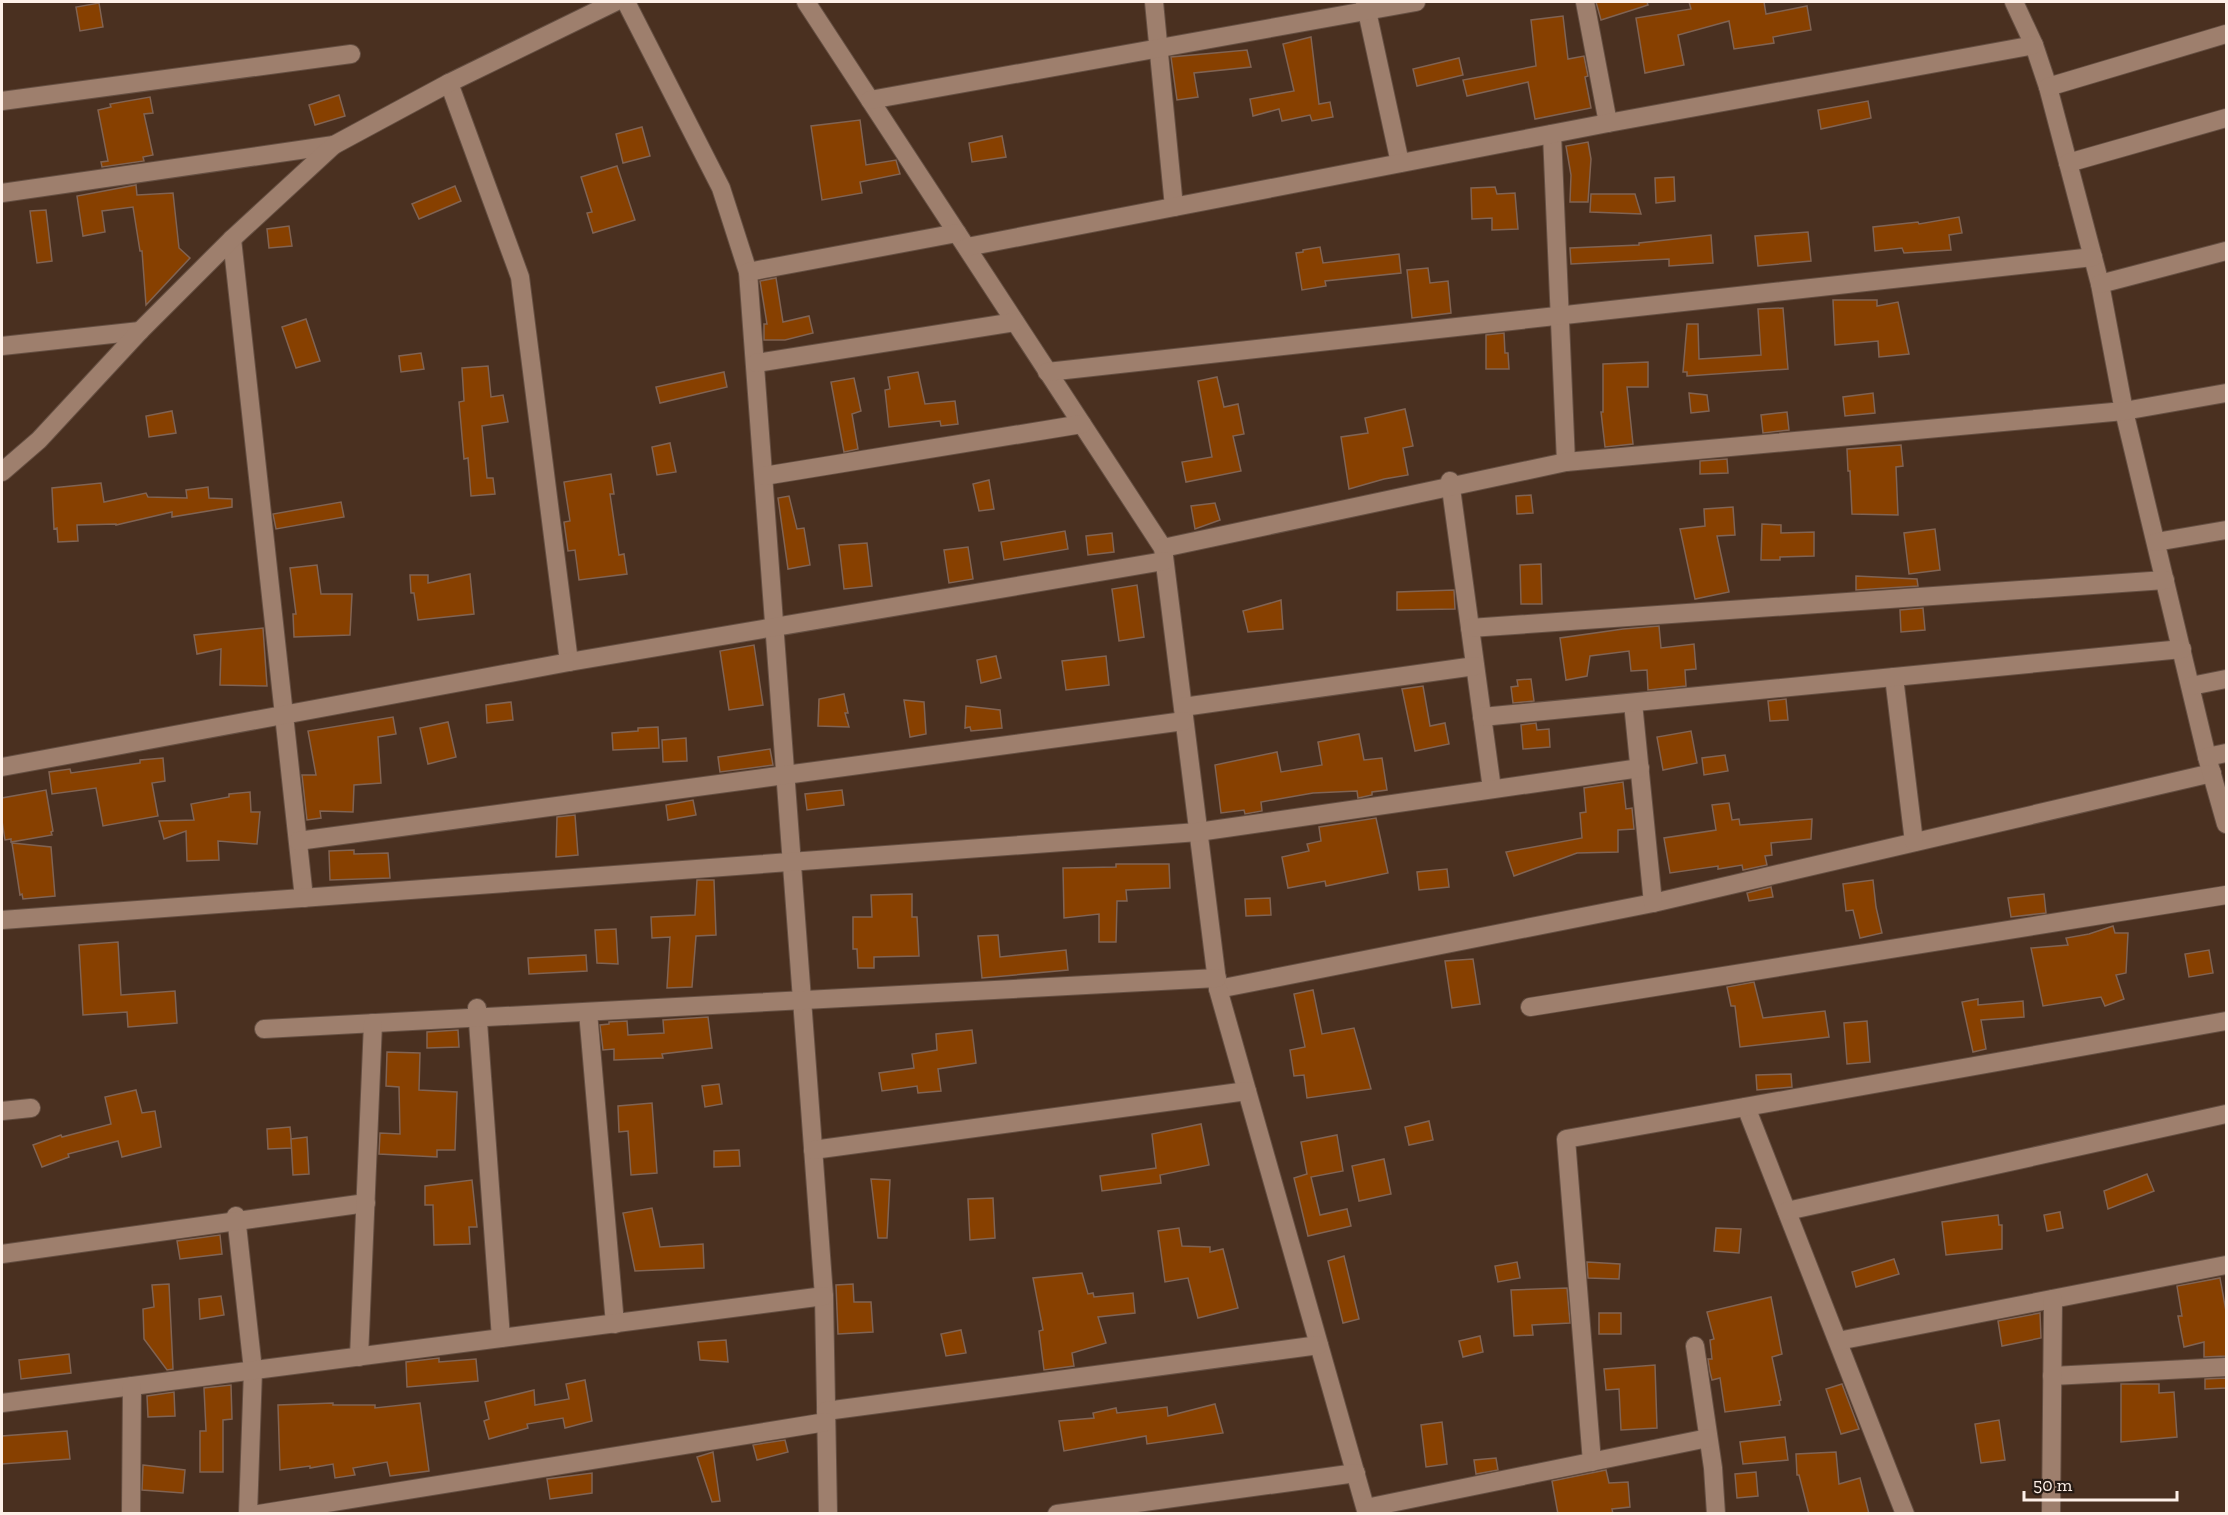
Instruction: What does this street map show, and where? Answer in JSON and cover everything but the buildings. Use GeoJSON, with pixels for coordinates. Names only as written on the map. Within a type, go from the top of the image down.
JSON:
{"type":"FeatureCollection","features":[{"type":"Feature","properties":{"kind":"street"},"geometry":{"type":"LineString","coordinates":[[2,472],[39,440],[140,331],[232,239],[334,145],[449,83],[615,2]]}},
{"type":"Feature","properties":{"kind":"street"},"geometry":{"type":"LineString","coordinates":[[626,2],[721,188],[748,272],[824,1296],[828,1514]]}},
{"type":"Feature","properties":{"kind":"street"},"geometry":{"type":"LineString","coordinates":[[806,2],[1082,424],[1163,555],[1217,983],[1366,1511],[1708,1438]]}},
{"type":"Feature","properties":{"kind":"street"},"geometry":{"type":"LineString","coordinates":[[1154,2],[1174,207]]}},
{"type":"Feature","properties":{"kind":"street"},"geometry":{"type":"LineString","coordinates":[[870,100],[1159,48],[1366,6],[1416,2]]}},
{"type":"Feature","properties":{"kind":"street"},"geometry":{"type":"LineString","coordinates":[[1585,2],[1608,123]]}},
{"type":"Feature","properties":{"kind":"street"},"geometry":{"type":"LineString","coordinates":[[2014,2],[2034,45],[2048,87],[2100,284],[2124,411],[2226,824]]}},
{"type":"Feature","properties":{"kind":"street"},"geometry":{"type":"LineString","coordinates":[[1366,6],[1400,163]]}},
{"type":"Feature","properties":{"kind":"street"},"geometry":{"type":"LineString","coordinates":[[2048,87],[2226,34]]}},
{"type":"Feature","properties":{"kind":"street"},"geometry":{"type":"LineString","coordinates":[[748,272],[1174,207],[1608,123],[2034,45]]}},
{"type":"Feature","properties":{"kind":"street"},"geometry":{"type":"LineString","coordinates":[[2,101],[351,54]]}},
{"type":"Feature","properties":{"kind":"street"},"geometry":{"type":"LineString","coordinates":[[449,83],[520,278],[569,662]]}},
{"type":"Feature","properties":{"kind":"street"},"geometry":{"type":"LineString","coordinates":[[2068,163],[2226,118]]}},
{"type":"Feature","properties":{"kind":"street"},"geometry":{"type":"LineString","coordinates":[[1552,134],[1566,462]]}},
{"type":"Feature","properties":{"kind":"street"},"geometry":{"type":"LineString","coordinates":[[2,193],[334,145]]}},
{"type":"Feature","properties":{"kind":"street"},"geometry":{"type":"LineString","coordinates":[[232,239],[304,898]]}},
{"type":"Feature","properties":{"kind":"street"},"geometry":{"type":"LineString","coordinates":[[2100,284],[2226,251]]}},
{"type":"Feature","properties":{"kind":"street"},"geometry":{"type":"LineString","coordinates":[[1047,372],[2093,257]]}},
{"type":"Feature","properties":{"kind":"street"},"geometry":{"type":"LineString","coordinates":[[756,363],[1015,322]]}},
{"type":"Feature","properties":{"kind":"street"},"geometry":{"type":"LineString","coordinates":[[2,346],[140,331]]}},
{"type":"Feature","properties":{"kind":"street"},"geometry":{"type":"LineString","coordinates":[[2,767],[1163,555],[1451,484],[1566,462],[2124,411],[2226,393]]}},
{"type":"Feature","properties":{"kind":"street"},"geometry":{"type":"LineString","coordinates":[[764,476],[1082,424]]}},
{"type":"Feature","properties":{"kind":"street"},"geometry":{"type":"LineString","coordinates":[[1451,484],[1492,789]]}},
{"type":"Feature","properties":{"kind":"street"},"geometry":{"type":"LineString","coordinates":[[2156,542],[2226,530]]}},
{"type":"Feature","properties":{"kind":"street"},"geometry":{"type":"LineString","coordinates":[[1470,628],[2165,580]]}},
{"type":"Feature","properties":{"kind":"street"},"geometry":{"type":"LineString","coordinates":[[1482,717],[2182,649]]}},
{"type":"Feature","properties":{"kind":"street"},"geometry":{"type":"LineString","coordinates":[[298,840],[786,775],[1184,714],[1475,666]]}},
{"type":"Feature","properties":{"kind":"street"},"geometry":{"type":"LineString","coordinates":[[1894,677],[1914,842]]}},
{"type":"Feature","properties":{"kind":"street"},"geometry":{"type":"LineString","coordinates":[[2191,686],[2226,679]]}},
{"type":"Feature","properties":{"kind":"street"},"geometry":{"type":"LineString","coordinates":[[1633,703],[1653,903]]}},
{"type":"Feature","properties":{"kind":"street"},"geometry":{"type":"LineString","coordinates":[[264,1029],[373,1023],[477,1013],[588,1012],[802,1000],[1217,983],[1653,903],[1914,842],[2210,765],[2226,753]]}},
{"type":"Feature","properties":{"kind":"street"},"geometry":{"type":"LineString","coordinates":[[2,920],[1198,832],[1640,768]]}},
{"type":"Feature","properties":{"kind":"street"},"geometry":{"type":"LineString","coordinates":[[1530,1007],[2226,895]]}},
{"type":"Feature","properties":{"kind":"street"},"geometry":{"type":"LineString","coordinates":[[588,1012],[615,1324]]}},
{"type":"Feature","properties":{"kind":"street"},"geometry":{"type":"LineString","coordinates":[[477,1013],[501,1338]]}},
{"type":"Feature","properties":{"kind":"street"},"geometry":{"type":"LineString","coordinates":[[1592,1462],[1566,1140],[2226,1021]]}},
{"type":"Feature","properties":{"kind":"street"},"geometry":{"type":"LineString","coordinates":[[359,1357],[373,1023]]}},
{"type":"Feature","properties":{"kind":"street"},"geometry":{"type":"LineString","coordinates":[[813,1150],[1247,1091]]}},
{"type":"Feature","properties":{"kind":"street"},"geometry":{"type":"LineString","coordinates":[[1746,1107],[1905,1514]]}},
{"type":"Feature","properties":{"kind":"street"},"geometry":{"type":"LineString","coordinates":[[2,1110],[31,1108]]}},
{"type":"Feature","properties":{"kind":"street"},"geometry":{"type":"LineString","coordinates":[[1787,1211],[2226,1114]]}},
{"type":"Feature","properties":{"kind":"street"},"geometry":{"type":"LineString","coordinates":[[2,1254],[237,1218],[366,1203]]}},
{"type":"Feature","properties":{"kind":"street"},"geometry":{"type":"LineString","coordinates":[[237,1218],[253,1370],[248,1514]]}},
{"type":"Feature","properties":{"kind":"street"},"geometry":{"type":"LineString","coordinates":[[1838,1341],[2226,1265]]}},
{"type":"Feature","properties":{"kind":"street"},"geometry":{"type":"LineString","coordinates":[[2,1403],[824,1296]]}},
{"type":"Feature","properties":{"kind":"street"},"geometry":{"type":"LineString","coordinates":[[2051,1514],[2054,1299]]}},
{"type":"Feature","properties":{"kind":"street"},"geometry":{"type":"LineString","coordinates":[[259,1514],[826,1417],[1319,1345]]}},
{"type":"Feature","properties":{"kind":"street"},"geometry":{"type":"LineString","coordinates":[[1695,1346],[1716,1514]]}},
{"type":"Feature","properties":{"kind":"street"},"geometry":{"type":"LineString","coordinates":[[2052,1376],[2226,1367]]}},
{"type":"Feature","properties":{"kind":"street"},"geometry":{"type":"LineString","coordinates":[[131,1514],[132,1386]]}},
{"type":"Feature","properties":{"kind":"street"},"geometry":{"type":"LineString","coordinates":[[1057,1514],[1356,1473]]}}]}
